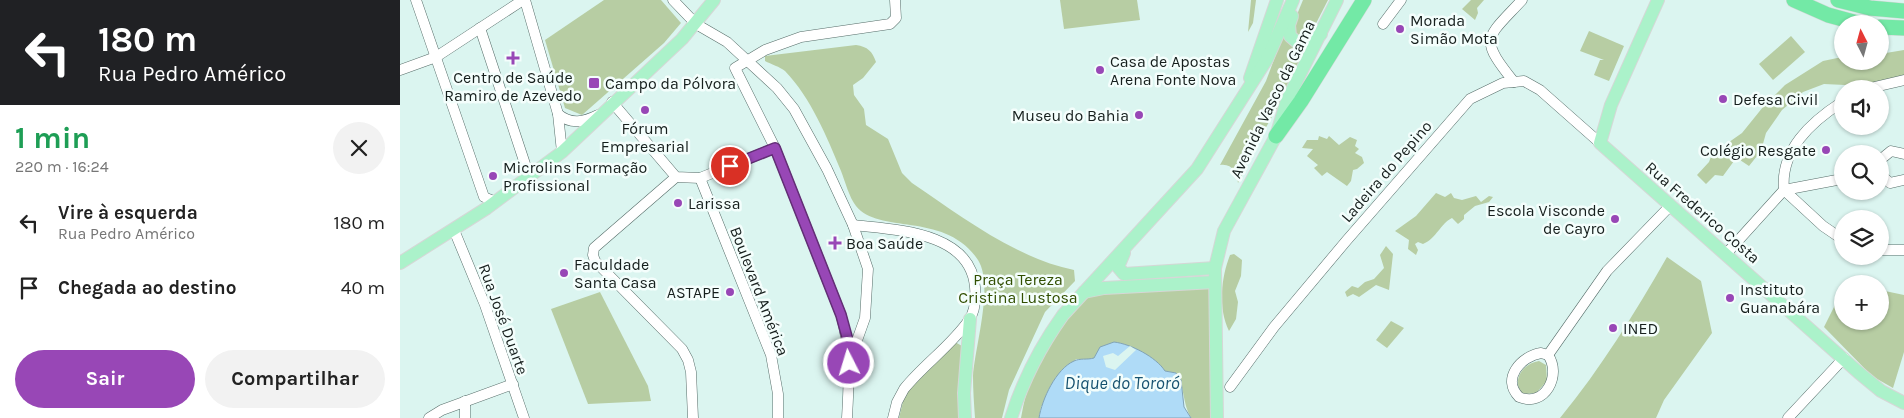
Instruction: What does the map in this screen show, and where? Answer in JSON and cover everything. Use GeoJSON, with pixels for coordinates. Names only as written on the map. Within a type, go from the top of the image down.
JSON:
{"type":"FeatureCollection","features":[{"type":"Feature","properties":{"kind":"highway"},"geometry":{"type":"LineString","coordinates":[[1319,72],[1354,0]]}},
{"type":"Feature","properties":{"kind":"highway"},"geometry":{"type":"LineString","coordinates":[[1276,136],[1364,0]]}},
{"type":"Feature","properties":{"kind":"highway"},"geometry":{"type":"LineString","coordinates":[[1794,0],[1834,17]]}},
{"type":"Feature","properties":{"kind":"highway"},"geometry":{"type":"LineString","coordinates":[[1838,0],[1870,8],[1904,11]]}},
{"type":"Feature","properties":{"kind":"highway"},"geometry":{"type":"LineString","coordinates":[[1889,27],[1904,28]]}},
{"type":"Feature","properties":{"kind":"main road"},"geometry":{"type":"LineString","coordinates":[[400,263],[496,202],[562,152],[612,102],[696,24],[714,0]]}},
{"type":"Feature","properties":{"kind":"main road"},"geometry":{"type":"LineString","coordinates":[[1246,92],[1278,0]]}},
{"type":"Feature","properties":{"kind":"main road"},"geometry":{"type":"LineString","coordinates":[[1011,418],[1026,375],[1044,341],[1084,292],[1197,169],[1273,49],[1293,0]]}},
{"type":"Feature","properties":{"kind":"main road"},"geometry":{"type":"LineString","coordinates":[[1299,0],[1289,25],[1290,36],[1298,43],[1304,44],[1310,43],[1323,32]]}},
{"type":"Feature","properties":{"kind":"main road","name":"Avenida Vasco da Gama"},"geometry":{"type":"LineString","coordinates":[[1218,418],[1215,268],[1224,231],[1276,136],[1287,100],[1323,32],[1337,0]]}},
{"type":"Feature","properties":{"kind":"main road"},"geometry":{"type":"LineString","coordinates":[[1600,143],[1614,97],[1658,0]]}},
{"type":"Feature","properties":{"kind":"main road","name":"Rua Frederico Costa"},"geometry":{"type":"LineString","coordinates":[[1600,143],[1881,391],[1904,403]]}},
{"type":"Feature","properties":{"kind":"main road"},"geometry":{"type":"LineString","coordinates":[[1134,239],[1119,262],[1120,271],[1124,274],[1215,268]]}},
{"type":"Feature","properties":{"kind":"main road"},"geometry":{"type":"LineString","coordinates":[[1084,292],[1104,288],[1215,282]]}},
{"type":"Feature","properties":{"kind":"main road"},"geometry":{"type":"LineString","coordinates":[[965,418],[964,393],[970,319]]}},
{"type":"Feature","properties":{"kind":"street"},"geometry":{"type":"LineString","coordinates":[[416,0],[484,197],[496,202]]}},
{"type":"Feature","properties":{"kind":"street"},"geometry":{"type":"LineString","coordinates":[[400,70],[436,57],[524,0],[558,114],[562,152]]}},
{"type":"Feature","properties":{"kind":"street"},"geometry":{"type":"LineString","coordinates":[[673,0],[696,24],[727,42],[748,60],[794,109],[827,169],[865,256],[869,281],[865,318],[849,363]]}},
{"type":"Feature","properties":{"kind":"street"},"geometry":{"type":"LineString","coordinates":[[847,418],[849,363],[847,337],[841,315],[775,148],[735,68],[770,47],[801,36],[890,24],[896,18],[895,0]]}},
{"type":"Feature","properties":{"kind":"street"},"geometry":{"type":"LineString","coordinates":[[1383,24],[1401,0]]}},
{"type":"Feature","properties":{"kind":"street"},"geometry":{"type":"LineString","coordinates":[[1522,0],[1496,28],[1490,43],[1492,55],[1514,82],[1524,81],[1533,84],[1600,143]]}},
{"type":"Feature","properties":{"kind":"street"},"geometry":{"type":"LineString","coordinates":[[480,28],[528,176]]}},
{"type":"Feature","properties":{"kind":"street"},"geometry":{"type":"LineString","coordinates":[[1889,84],[1904,80]]}},
{"type":"Feature","properties":{"kind":"street","name":"Ladeira do Pepino"},"geometry":{"type":"LineString","coordinates":[[1230,387],[1298,298],[1461,107],[1481,92],[1514,82]]}},
{"type":"Feature","properties":{"kind":"street"},"geometry":{"type":"LineString","coordinates":[[612,102],[676,177]]}},
{"type":"Feature","properties":{"kind":"street"},"geometry":{"type":"LineString","coordinates":[[1834,108],[1818,120],[1796,144],[1787,159],[1783,179],[1784,190],[1823,226],[1834,234]]}},
{"type":"Feature","properties":{"kind":"street"},"geometry":{"type":"LineString","coordinates":[[558,114],[564,119],[576,122],[601,113]]}},
{"type":"Feature","properties":{"kind":"street"},"geometry":{"type":"LineString","coordinates":[[693,418],[691,372],[685,354],[595,261],[593,256],[594,248],[676,177],[700,178],[775,148]]}},
{"type":"Feature","properties":{"kind":"street"},"geometry":{"type":"LineString","coordinates":[[1889,152],[1904,154]]}},
{"type":"Feature","properties":{"kind":"street","name":"Boulevard América"},"geometry":{"type":"LineString","coordinates":[[700,178],[771,355],[778,394],[778,418]]}},
{"type":"Feature","properties":{"kind":"street"},"geometry":{"type":"LineString","coordinates":[[1889,182],[1904,180]]}},
{"type":"Feature","properties":{"kind":"street"},"geometry":{"type":"LineString","coordinates":[[1726,254],[1784,190],[1834,181]]}},
{"type":"Feature","properties":{"kind":"street"},"geometry":{"type":"LineString","coordinates":[[1548,355],[1607,271],[1670,206]]}},
{"type":"Feature","properties":{"kind":"street"},"geometry":{"type":"LineString","coordinates":[[853,225],[938,240],[952,247],[962,256],[975,282],[975,300],[970,319],[904,390],[897,402],[893,418]]}},
{"type":"Feature","properties":{"kind":"street","name":"Rua José Duarte"},"geometry":{"type":"LineString","coordinates":[[454,230],[484,305],[524,418]]}},
{"type":"Feature","properties":{"kind":"street"},"geometry":{"type":"LineString","coordinates":[[1889,250],[1904,250]]}},
{"type":"Feature","properties":{"kind":"street"},"geometry":{"type":"LineString","coordinates":[[1541,353],[1548,355],[1552,361],[1554,373],[1549,388],[1531,400],[1519,397],[1513,389],[1512,382],[1516,369],[1525,358],[1532,354],[1541,353]]}},
{"type":"Feature","properties":{"kind":"street"},"geometry":{"type":"LineString","coordinates":[[1788,418],[1844,358]]}},
{"type":"Feature","properties":{"kind":"street"},"geometry":{"type":"LineString","coordinates":[[429,418],[465,401],[513,384]]}},
{"type":"Feature","properties":{"kind":"street"},"geometry":{"type":"LineString","coordinates":[[465,401],[465,418]]}},
{"type":"Feature","properties":{"kind":"green space"},"geometry":{"type":"Polygon","coordinates":[[[604,0],[661,0],[681,23],[664,43],[582,115],[565,108],[545,40],[604,0]]]}},
{"type":"Feature","properties":{"kind":"green space","name":"Casa de Apostas Arena Fonte Nova"},"geometry":{"type":"Polygon","coordinates":[[[1060,0],[1137,0],[1140,20],[1064,29],[1060,0]]]}},
{"type":"Feature","properties":{"kind":"green space"},"geometry":{"type":"Polygon","coordinates":[[[1251,0],[1256,0],[1253,23],[1248,32],[1251,0]]]}},
{"type":"Feature","properties":{"kind":"green space"},"geometry":{"type":"Polygon","coordinates":[[[1303,0],[1328,0],[1308,39],[1295,36],[1296,17],[1303,0]]]}},
{"type":"Feature","properties":{"kind":"green space"},"geometry":{"type":"Polygon","coordinates":[[[1471,0],[1484,0],[1477,8],[1478,13],[1475,20],[1462,9],[1471,0]]]}},
{"type":"Feature","properties":{"kind":"green space"},"geometry":{"type":"Polygon","coordinates":[[[1589,31],[1624,46],[1609,81],[1594,75],[1600,60],[1604,60],[1580,51],[1589,31]]]}},
{"type":"Feature","properties":{"kind":"green space"},"geometry":{"type":"Polygon","coordinates":[[[1284,33],[1288,42],[1297,49],[1311,48],[1265,129],[1238,183],[1231,167],[1220,165],[1266,81],[1284,33]]]}},
{"type":"Feature","properties":{"kind":"green space"},"geometry":{"type":"Polygon","coordinates":[[[1791,36],[1805,52],[1773,80],[1759,64],[1791,36]]]}},
{"type":"Feature","properties":{"kind":"green space","name":"Praça Tereza Cristina Lustosa"},"geometry":{"type":"Polygon","coordinates":[[[856,45],[869,50],[876,62],[863,78],[853,85],[854,95],[864,109],[866,125],[888,139],[902,173],[912,183],[969,222],[1010,246],[1052,264],[1074,270],[1075,281],[1045,312],[1009,390],[1002,418],[975,418],[973,376],[984,300],[984,284],[978,260],[965,245],[949,235],[931,229],[880,220],[867,215],[856,206],[849,194],[824,132],[803,93],[785,71],[765,61],[765,56],[856,45]]]}},
{"type":"Feature","properties":{"kind":"green space"},"geometry":{"type":"Polygon","coordinates":[[[1904,50],[1904,77],[1889,81],[1834,80],[1834,84],[1824,84],[1803,92],[1782,110],[1766,133],[1761,151],[1749,166],[1740,160],[1734,161],[1723,176],[1715,175],[1706,184],[1697,175],[1709,162],[1712,154],[1742,133],[1763,107],[1785,85],[1823,61],[1834,59],[1834,70],[1889,70],[1889,52],[1904,50]]]}},
{"type":"Feature","properties":{"kind":"green space"},"geometry":{"type":"Polygon","coordinates":[[[1319,136],[1327,139],[1329,136],[1339,145],[1350,137],[1357,140],[1355,146],[1359,149],[1355,153],[1362,157],[1364,163],[1353,170],[1351,181],[1347,186],[1327,172],[1322,176],[1314,168],[1318,165],[1307,156],[1313,149],[1302,148],[1307,140],[1318,140],[1319,136]]]}},
{"type":"Feature","properties":{"kind":"green space"},"geometry":{"type":"Polygon","coordinates":[[[1436,193],[1445,197],[1451,193],[1454,198],[1462,200],[1476,196],[1481,202],[1489,196],[1493,197],[1489,202],[1475,206],[1464,215],[1464,219],[1458,224],[1452,218],[1428,241],[1423,244],[1418,242],[1415,244],[1418,250],[1416,255],[1408,249],[1409,240],[1395,231],[1416,216],[1436,193]]]}},
{"type":"Feature","properties":{"kind":"green space"},"geometry":{"type":"Polygon","coordinates":[[[1386,246],[1393,254],[1389,290],[1376,285],[1359,297],[1353,294],[1347,297],[1345,292],[1352,286],[1358,288],[1365,282],[1374,279],[1384,268],[1380,255],[1386,246]]]}},
{"type":"Feature","properties":{"kind":"green space"},"geometry":{"type":"Polygon","coordinates":[[[1234,254],[1242,260],[1241,276],[1235,291],[1238,302],[1236,319],[1229,331],[1223,313],[1222,293],[1224,273],[1230,255],[1234,254]]]}},
{"type":"Feature","properties":{"kind":"green space"},"geometry":{"type":"Polygon","coordinates":[[[1667,257],[1701,281],[1712,333],[1664,400],[1656,418],[1560,418],[1590,380],[1617,340],[1667,257]]]}},
{"type":"Feature","properties":{"kind":"green space"},"geometry":{"type":"Polygon","coordinates":[[[1096,285],[1210,285],[1214,418],[1191,418],[1186,406],[1181,383],[1176,373],[1165,371],[1130,346],[1091,359],[1076,359],[1041,407],[1039,418],[1021,418],[1031,377],[1038,360],[1057,330],[1096,285]]]}},
{"type":"Feature","properties":{"kind":"green space"},"geometry":{"type":"Polygon","coordinates":[[[600,292],[648,386],[651,401],[588,404],[551,309],[600,292]]]}},
{"type":"Feature","properties":{"kind":"green space"},"geometry":{"type":"Polygon","coordinates":[[[1889,292],[1904,295],[1904,352],[1893,388],[1872,376],[1824,327],[1834,307],[1834,330],[1889,330],[1889,292]]]}},
{"type":"Feature","properties":{"kind":"green space"},"geometry":{"type":"Polygon","coordinates":[[[1391,321],[1404,328],[1387,348],[1376,340],[1391,321]]]}},
{"type":"Feature","properties":{"kind":"green space","name":"Praça Tereza Cristina Lustosa"},"geometry":{"type":"Polygon","coordinates":[[[955,342],[962,346],[960,418],[899,418],[905,393],[955,342]]]}},
{"type":"Feature","properties":{"kind":"green space"},"geometry":{"type":"Polygon","coordinates":[[[1539,361],[1546,365],[1547,381],[1536,393],[1523,394],[1519,389],[1518,383],[1520,373],[1528,365],[1539,361]]]}},
{"type":"Feature","properties":{"kind":"water","name":"Dique do Tororó"},"geometry":{"type":"Polygon","coordinates":[[[1114,342],[1135,348],[1156,361],[1165,371],[1176,373],[1181,380],[1184,407],[1191,418],[1039,418],[1043,402],[1051,385],[1061,371],[1076,360],[1094,358],[1100,347],[1114,342]]]}},
{"type":"Feature","properties":{"kind":"pier"},"geometry":{"type":"Polygon","coordinates":[[[1130,346],[1136,350],[1115,370],[1106,367],[1103,356],[1113,353],[1118,356],[1130,346]]]}},
{"type":"Feature","properties":{"kind":"place","name":"Morada Simão Mota"},"geometry":{"type":"Point","coordinates":[1400,29]}},
{"type":"Feature","properties":{"kind":"place","name":"Centro de Saúde Ramiro de Azevedo"},"geometry":{"type":"Point","coordinates":[513,58]}},
{"type":"Feature","properties":{"kind":"place","name":"Casa de Apostas Arena Fonte Nova"},"geometry":{"type":"Point","coordinates":[1100,70]}},
{"type":"Feature","properties":{"kind":"place","name":"Campo da Pólvora"},"geometry":{"type":"Point","coordinates":[594,83]}},
{"type":"Feature","properties":{"kind":"place","name":"Defesa Civil"},"geometry":{"type":"Point","coordinates":[1723,99]}},
{"type":"Feature","properties":{"kind":"place","name":"Fórum Empresarial"},"geometry":{"type":"Point","coordinates":[645,110]}},
{"type":"Feature","properties":{"kind":"place","name":"Museu do Bahia"},"geometry":{"type":"Point","coordinates":[1139,115]}},
{"type":"Feature","properties":{"kind":"place","name":"Colégio Resgate"},"geometry":{"type":"Point","coordinates":[1826,150]}},
{"type":"Feature","properties":{"kind":"place","name":"Microlins Formação Profissional"},"geometry":{"type":"Point","coordinates":[493,176]}},
{"type":"Feature","properties":{"kind":"place","name":"Larissa"},"geometry":{"type":"Point","coordinates":[678,203]}},
{"type":"Feature","properties":{"kind":"place","name":"Escola Visconde de Cayro"},"geometry":{"type":"Point","coordinates":[1615,219]}},
{"type":"Feature","properties":{"kind":"place","name":"Boa Saúde"},"geometry":{"type":"Point","coordinates":[835,243]}},
{"type":"Feature","properties":{"kind":"place","name":"Faculdade Santa Casa"},"geometry":{"type":"Point","coordinates":[564,273]}},
{"type":"Feature","properties":{"kind":"place","name":"ASTAPE"},"geometry":{"type":"Point","coordinates":[730,292]}},
{"type":"Feature","properties":{"kind":"place","name":"Instituto Guanabára"},"geometry":{"type":"Point","coordinates":[1730,298]}},
{"type":"Feature","properties":{"kind":"place","name":"INED"},"geometry":{"type":"Point","coordinates":[1613,328]}},
{"type":"Feature","properties":{"kind":"route"},"geometry":{"type":"LineString","coordinates":[[730,166],[775,148],[841,315],[847,337],[849,363]]}}]}
